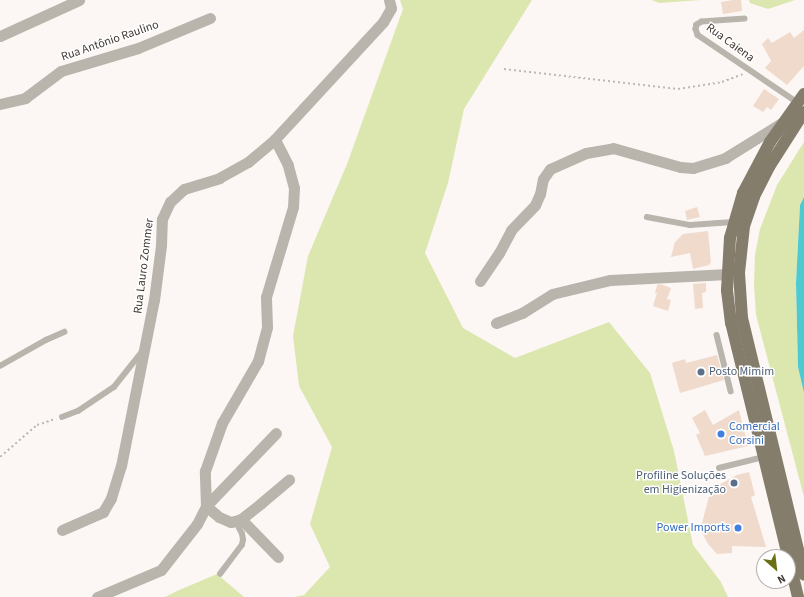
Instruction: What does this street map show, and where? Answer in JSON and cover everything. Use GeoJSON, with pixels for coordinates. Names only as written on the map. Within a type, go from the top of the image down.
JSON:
{"type":"FeatureCollection","features":[{"type":"Feature","properties":{"kind":"main road"},"geometry":{"type":"LineString","coordinates":[[798,597],[731,323],[728,295],[728,274],[729,246],[733,222],[750,177],[783,122],[802,103]]}},
{"type":"Feature","properties":{"kind":"main road"},"geometry":{"type":"LineString","coordinates":[[802,103],[754,197],[744,226],[739,273],[742,318],[804,575]]}},
{"type":"Feature","properties":{"kind":"street"},"geometry":{"type":"LineString","coordinates":[[0,36],[79,0]]}},
{"type":"Feature","properties":{"kind":"street","name":"Rua Lauro Zommer"},"geometry":{"type":"LineString","coordinates":[[62,530],[103,512],[112,498],[121,466],[154,300],[161,245],[162,218],[170,202],[184,189],[219,178],[248,162],[275,140],[383,22],[390,4]]}},
{"type":"Feature","properties":{"kind":"street","name":"Rua Antônio Raulino"},"geometry":{"type":"LineString","coordinates":[[0,104],[25,98],[61,71],[138,48],[210,18]]}},
{"type":"Feature","properties":{"kind":"street"},"geometry":{"type":"LineString","coordinates":[[480,281],[499,253],[511,230],[535,206],[540,194],[543,179],[550,169],[586,152],[614,148],[680,167],[693,168],[725,158],[783,122]]}},
{"type":"Feature","properties":{"kind":"street"},"geometry":{"type":"LineString","coordinates":[[275,140],[288,165],[294,188],[293,207],[266,297],[267,327],[258,361],[222,422],[205,471],[206,506],[219,517],[231,522],[238,520],[289,480]]}},
{"type":"Feature","properties":{"kind":"street"},"geometry":{"type":"LineString","coordinates":[[496,323],[522,313],[552,294],[610,280],[728,274]]}},
{"type":"Feature","properties":{"kind":"street"},"geometry":{"type":"LineString","coordinates":[[97,597],[161,570],[197,524],[206,506],[276,433]]}},
{"type":"Feature","properties":{"kind":"street"},"geometry":{"type":"LineString","coordinates":[[238,520],[278,557]]}},
{"type":"Feature","properties":{"kind":"lane","name":"Rua Caiena"},"geometry":{"type":"LineString","coordinates":[[745,18],[702,22],[697,25],[696,29],[698,35],[750,71],[802,103]]}},
{"type":"Feature","properties":{"kind":"lane"},"geometry":{"type":"LineString","coordinates":[[647,217],[690,225],[733,222]]}},
{"type":"Feature","properties":{"kind":"lane"},"geometry":{"type":"LineString","coordinates":[[0,366],[46,340],[64,332]]}},
{"type":"Feature","properties":{"kind":"lane"},"geometry":{"type":"LineString","coordinates":[[717,335],[731,392]]}},
{"type":"Feature","properties":{"kind":"lane"},"geometry":{"type":"LineString","coordinates":[[62,417],[78,411],[114,387],[144,350]]}},
{"type":"Feature","properties":{"kind":"lane"},"geometry":{"type":"LineString","coordinates":[[719,468],[764,457]]}},
{"type":"Feature","properties":{"kind":"lane"},"geometry":{"type":"LineString","coordinates":[[220,574],[242,545],[242,534],[238,520]]}},
{"type":"Feature","properties":{"kind":"path"},"geometry":{"type":"LineString","coordinates":[[504,69],[548,76],[678,89],[722,82],[750,71]]}},
{"type":"Feature","properties":{"kind":"path"},"geometry":{"type":"LineString","coordinates":[[0,457],[37,425],[62,417]]}},
{"type":"Feature","properties":{"kind":"green space"},"geometry":{"type":"Polygon","coordinates":[[[400,0],[532,0],[464,109],[448,183],[425,253],[463,328],[515,358],[609,322],[650,373],[674,451],[693,545],[721,582],[728,597],[294,597],[304,595],[330,567],[310,524],[332,447],[299,386],[293,336],[308,256],[347,164],[403,9],[400,0]]]}},
{"type":"Feature","properties":{"kind":"green space"},"geometry":{"type":"Polygon","coordinates":[[[652,0],[701,0],[659,3],[652,0]]]}},
{"type":"Feature","properties":{"kind":"green space"},"geometry":{"type":"Polygon","coordinates":[[[749,0],[795,0],[768,9],[750,3],[749,0]]]}},
{"type":"Feature","properties":{"kind":"green space"},"geometry":{"type":"Polygon","coordinates":[[[804,142],[804,197],[800,205],[796,283],[798,367],[804,393],[804,497],[756,315],[754,286],[755,255],[760,229],[777,185],[804,142]]]}},
{"type":"Feature","properties":{"kind":"green space"},"geometry":{"type":"Polygon","coordinates":[[[217,574],[244,597],[165,597],[177,591],[217,574]]]}},
{"type":"Feature","properties":{"kind":"water"},"geometry":{"type":"Polygon","coordinates":[[[804,197],[804,393],[798,367],[796,283],[800,205],[804,197]]]}},
{"type":"Feature","properties":{"kind":"building"},"geometry":{"type":"Polygon","coordinates":[[[741,0],[742,11],[723,14],[721,2],[741,0]]]}},
{"type":"Feature","properties":{"kind":"building"},"geometry":{"type":"Polygon","coordinates":[[[804,30],[804,66],[787,85],[765,68],[771,61],[762,44],[768,38],[772,43],[790,32],[794,38],[804,30]]]}},
{"type":"Feature","properties":{"kind":"building"},"geometry":{"type":"Polygon","coordinates":[[[764,89],[779,99],[771,110],[767,107],[763,112],[753,106],[764,89]]]}},
{"type":"Feature","properties":{"kind":"building"},"geometry":{"type":"Polygon","coordinates":[[[697,207],[700,217],[687,220],[685,211],[697,207]]]}},
{"type":"Feature","properties":{"kind":"building"},"geometry":{"type":"Polygon","coordinates":[[[708,231],[711,262],[709,265],[693,269],[690,253],[671,257],[675,242],[683,234],[708,231]]]}},
{"type":"Feature","properties":{"kind":"building"},"geometry":{"type":"Polygon","coordinates":[[[706,283],[706,292],[702,293],[703,308],[695,309],[693,284],[706,283]]]}},
{"type":"Feature","properties":{"kind":"building"},"geometry":{"type":"Polygon","coordinates":[[[660,284],[671,288],[667,299],[671,300],[668,311],[653,306],[657,293],[655,293],[657,285],[660,284]]]}},
{"type":"Feature","properties":{"kind":"building"},"geometry":{"type":"Polygon","coordinates":[[[717,355],[724,380],[680,393],[672,363],[685,359],[686,363],[717,355]]]}},
{"type":"Feature","properties":{"kind":"building","name":"Comercial Corsini"},"geometry":{"type":"Polygon","coordinates":[[[705,410],[713,425],[739,410],[748,446],[705,456],[696,435],[700,433],[692,418],[705,410]]]}},
{"type":"Feature","properties":{"kind":"building"},"geometry":{"type":"Polygon","coordinates":[[[749,472],[755,495],[751,497],[766,547],[732,546],[732,553],[717,554],[708,544],[698,525],[702,523],[711,489],[737,475],[749,472]]]}},
{"type":"Feature","properties":{"kind":"place","name":"Posto Mimim"},"geometry":{"type":"Point","coordinates":[701,372]}},
{"type":"Feature","properties":{"kind":"place","name":"Comercial Corsini"},"geometry":{"type":"Point","coordinates":[721,434]}},
{"type":"Feature","properties":{"kind":"place","name":"Profiline Soluções em Higienização"},"geometry":{"type":"Point","coordinates":[734,483]}},
{"type":"Feature","properties":{"kind":"place","name":"Power Imports"},"geometry":{"type":"Point","coordinates":[738,528]}}]}
